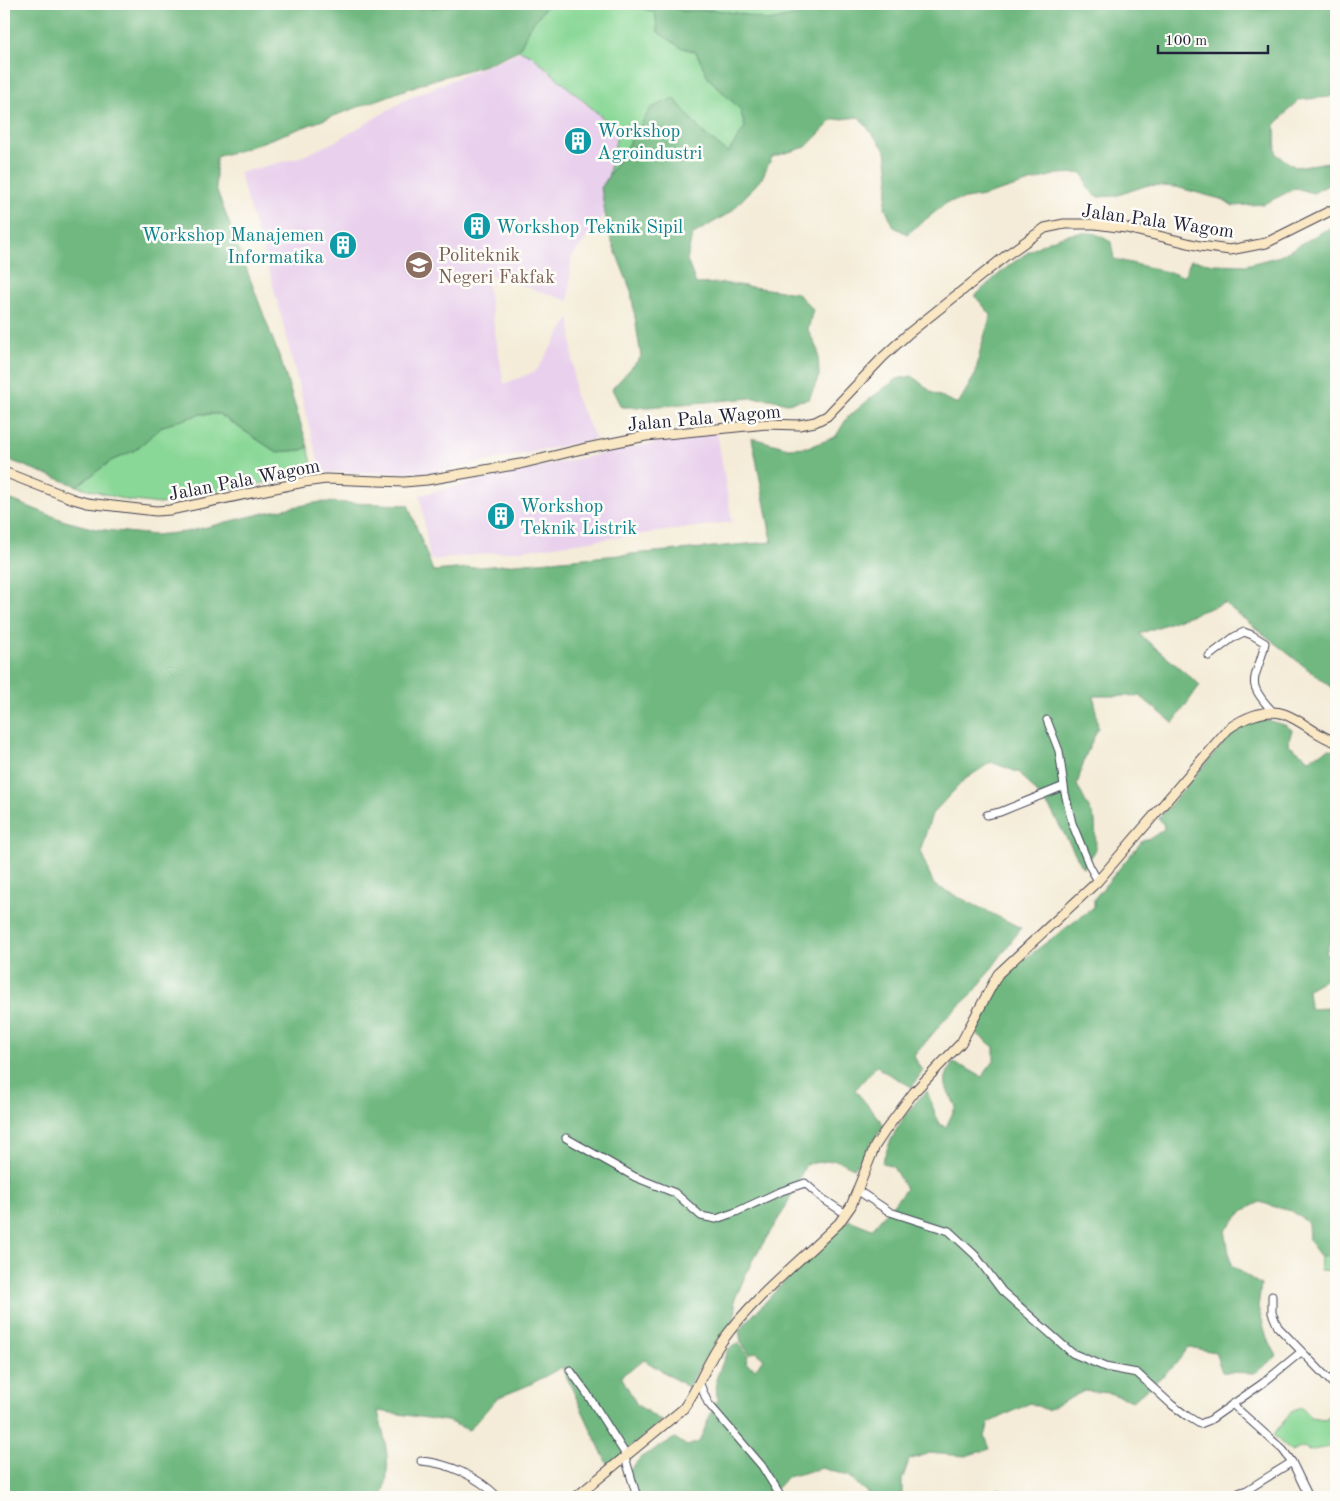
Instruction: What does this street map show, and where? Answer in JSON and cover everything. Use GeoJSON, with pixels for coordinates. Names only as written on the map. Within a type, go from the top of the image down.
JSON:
{"type":"FeatureCollection","features":[{"type":"Feature","properties":{"kind":"main road","name":"Jalan Pala Wagom"},"geometry":{"type":"LineString","coordinates":[[4,472],[87,503],[156,511],[170,510],[326,479],[404,482],[427,480],[520,464],[582,448],[655,435],[766,424],[804,424],[815,422],[827,416],[883,357],[909,333],[1008,254],[1045,228],[1064,224],[1095,224],[1126,228],[1200,246],[1230,250],[1266,243],[1336,208]]}},
{"type":"Feature","properties":{"kind":"main road"},"geometry":{"type":"LineString","coordinates":[[576,1497],[683,1409],[691,1398],[715,1351],[735,1325],[846,1214],[858,1190],[875,1146],[914,1092],[961,1043],[998,974],[1098,881],[1228,729],[1252,716],[1274,712],[1284,714],[1319,736],[1336,742]]}},
{"type":"Feature","properties":{"kind":"street"},"geometry":{"type":"LineString","coordinates":[[1209,656],[1234,637],[1244,632],[1265,643],[1260,664],[1254,678],[1254,689],[1274,712]]}},
{"type":"Feature","properties":{"kind":"street"},"geometry":{"type":"LineString","coordinates":[[1047,720],[1059,751],[1072,823],[1090,867],[1098,881]]}},
{"type":"Feature","properties":{"kind":"street"},"geometry":{"type":"LineString","coordinates":[[987,815],[1000,812],[1064,786]]}},
{"type":"Feature","properties":{"kind":"street"},"geometry":{"type":"LineString","coordinates":[[566,1138],[635,1178],[675,1194],[702,1216],[716,1219],[805,1183],[823,1199],[846,1214]]}},
{"type":"Feature","properties":{"kind":"street"},"geometry":{"type":"LineString","coordinates":[[858,1190],[890,1212],[949,1232],[976,1255],[1002,1291],[1072,1353],[1105,1367],[1137,1373],[1172,1405],[1200,1424],[1210,1420],[1262,1383],[1301,1352]]}},
{"type":"Feature","properties":{"kind":"street"},"geometry":{"type":"LineString","coordinates":[[1272,1296],[1272,1313],[1276,1323],[1286,1336],[1336,1387]]}},
{"type":"Feature","properties":{"kind":"street"},"geometry":{"type":"LineString","coordinates":[[570,1370],[586,1392],[625,1456],[638,1497]]}},
{"type":"Feature","properties":{"kind":"street"},"geometry":{"type":"LineString","coordinates":[[699,1382],[708,1403],[762,1466],[781,1497]]}},
{"type":"Feature","properties":{"kind":"street"},"geometry":{"type":"LineString","coordinates":[[1232,1404],[1280,1446],[1292,1462],[1309,1497]]}},
{"type":"Feature","properties":{"kind":"street"},"geometry":{"type":"LineString","coordinates":[[421,1461],[437,1462],[462,1472],[488,1488],[498,1497]]}},
{"type":"Feature","properties":{"kind":"street"},"geometry":{"type":"LineString","coordinates":[[1226,1497],[1247,1490],[1292,1462]]}},
{"type":"Feature","properties":{"kind":"shaded area","name":"Politeknik Negeri Fakfak"},"geometry":{"type":"Polygon","coordinates":[[[531,47],[683,56],[636,173],[571,258],[569,301],[485,273],[504,384],[536,371],[570,318],[575,396],[596,439],[430,473],[321,472],[272,281],[239,173],[301,157],[336,141],[407,99],[531,47]]]}},
{"type":"Feature","properties":{"kind":"shaded area"},"geometry":{"type":"Polygon","coordinates":[[[717,432],[732,522],[539,548],[430,560],[420,495],[519,471],[694,435],[717,432]]]}},
{"type":"Feature","properties":{"kind":"green space"},"geometry":{"type":"Polygon","coordinates":[[[481,3],[548,4],[529,28],[519,50],[485,65],[429,81],[241,150],[216,157],[216,188],[281,361],[308,447],[302,450],[276,452],[219,414],[201,414],[163,426],[135,450],[111,461],[77,486],[4,458],[4,4],[387,4],[409,8],[429,8],[481,3]]]}},
{"type":"Feature","properties":{"kind":"green space"},"geometry":{"type":"Polygon","coordinates":[[[387,4],[471,4],[440,8],[418,8],[387,4]]]}},
{"type":"Feature","properties":{"kind":"green space"},"geometry":{"type":"Polygon","coordinates":[[[548,4],[632,4],[655,13],[680,47],[696,52],[709,79],[740,109],[745,127],[728,153],[702,132],[674,98],[651,109],[608,177],[618,131],[531,55],[519,50],[529,28],[548,4]]]}},
{"type":"Feature","properties":{"kind":"green space"},"geometry":{"type":"Polygon","coordinates":[[[632,4],[665,4],[682,11],[715,10],[769,21],[848,4],[1336,4],[1336,94],[1329,97],[1298,100],[1275,125],[1276,154],[1295,167],[1329,162],[1336,158],[1336,181],[1313,193],[1296,188],[1264,204],[1233,206],[1224,200],[1176,187],[1148,185],[1115,196],[1097,197],[1088,188],[1083,173],[1057,174],[983,196],[948,202],[907,234],[894,227],[885,207],[889,177],[886,151],[859,117],[833,120],[806,147],[772,157],[762,178],[731,212],[692,235],[687,260],[696,284],[722,283],[797,293],[813,309],[808,330],[818,351],[819,376],[809,399],[787,403],[770,399],[752,398],[648,407],[621,407],[612,389],[641,357],[631,291],[608,232],[601,188],[651,108],[674,98],[702,132],[728,153],[745,127],[740,109],[709,79],[696,52],[680,47],[658,32],[655,13],[632,4]]]}},
{"type":"Feature","properties":{"kind":"green space"},"geometry":{"type":"Polygon","coordinates":[[[665,4],[848,4],[769,21],[715,10],[682,11],[665,4]]]}},
{"type":"Feature","properties":{"kind":"green space"},"geometry":{"type":"Polygon","coordinates":[[[1336,224],[1336,689],[1333,689],[1224,603],[1139,634],[1200,685],[1173,723],[1140,696],[1094,696],[1098,728],[1085,757],[1077,785],[1095,820],[1096,850],[1083,868],[1051,810],[1020,773],[991,762],[964,780],[932,814],[920,851],[934,885],[1021,928],[975,991],[946,1018],[914,1056],[923,1070],[912,1087],[881,1070],[877,1065],[855,1090],[884,1125],[854,1168],[836,1160],[806,1164],[784,1210],[752,1261],[734,1301],[736,1309],[733,1323],[708,1353],[688,1387],[644,1360],[621,1376],[637,1405],[662,1421],[608,1466],[562,1367],[529,1385],[497,1398],[469,1430],[447,1421],[378,1411],[387,1454],[387,1475],[382,1497],[4,1497],[4,497],[65,521],[96,529],[155,535],[186,532],[320,502],[408,505],[433,571],[772,542],[752,438],[788,448],[808,447],[825,441],[836,436],[847,418],[871,398],[897,379],[912,376],[933,393],[958,404],[975,375],[991,315],[975,296],[1013,263],[1042,244],[1074,234],[1093,233],[1111,242],[1114,259],[1184,276],[1191,260],[1214,264],[1246,265],[1280,256],[1336,224]]]}},
{"type":"Feature","properties":{"kind":"green space"},"geometry":{"type":"Polygon","coordinates":[[[201,414],[219,414],[276,452],[302,450],[308,447],[314,472],[160,504],[126,500],[77,486],[111,461],[135,450],[163,426],[201,414]]]}},
{"type":"Feature","properties":{"kind":"green space"},"geometry":{"type":"Polygon","coordinates":[[[1266,720],[1285,725],[1292,730],[1288,744],[1309,759],[1329,749],[1336,751],[1336,924],[1326,953],[1336,973],[1308,989],[1310,1009],[1329,1008],[1336,1018],[1336,1255],[1321,1257],[1309,1241],[1308,1223],[1292,1211],[1260,1202],[1244,1210],[1225,1230],[1231,1265],[1261,1285],[1258,1307],[1267,1338],[1277,1356],[1255,1373],[1222,1372],[1215,1352],[1189,1347],[1174,1366],[1133,1401],[1109,1393],[1084,1391],[1047,1410],[1030,1403],[989,1423],[985,1436],[990,1449],[965,1456],[929,1453],[909,1460],[902,1480],[902,1497],[872,1497],[848,1476],[822,1468],[787,1477],[770,1497],[636,1497],[626,1475],[641,1457],[675,1438],[687,1446],[699,1442],[717,1399],[716,1379],[728,1349],[739,1343],[748,1355],[746,1363],[755,1369],[764,1359],[755,1352],[750,1355],[741,1342],[739,1330],[781,1285],[849,1220],[872,1229],[906,1189],[893,1167],[882,1163],[890,1143],[905,1115],[927,1091],[939,1124],[946,1127],[956,1106],[946,1085],[947,1075],[953,1063],[982,1077],[994,1061],[994,1047],[976,1033],[1000,981],[1019,963],[1094,907],[1094,899],[1143,840],[1151,838],[1164,829],[1163,823],[1158,819],[1234,731],[1247,723],[1266,720]]]}},
{"type":"Feature","properties":{"kind":"green space"},"geometry":{"type":"Polygon","coordinates":[[[1336,1255],[1336,1271],[1320,1270],[1321,1257],[1336,1255]]]}},
{"type":"Feature","properties":{"kind":"green space"},"geometry":{"type":"Polygon","coordinates":[[[1301,1407],[1311,1418],[1325,1420],[1336,1411],[1336,1445],[1309,1451],[1303,1447],[1291,1452],[1273,1435],[1293,1410],[1301,1407]]]}},
{"type":"Feature","properties":{"kind":"place","name":"Workshop Agroindustri"},"geometry":{"type":"Point","coordinates":[578,141]}},
{"type":"Feature","properties":{"kind":"place","name":"Workshop Teknik Sipil"},"geometry":{"type":"Point","coordinates":[477,226]}},
{"type":"Feature","properties":{"kind":"place","name":"Workshop Manajemen Informatika"},"geometry":{"type":"Point","coordinates":[343,245]}},
{"type":"Feature","properties":{"kind":"place","name":"Politeknik Negeri Fakfak"},"geometry":{"type":"Point","coordinates":[419,265]}},
{"type":"Feature","properties":{"kind":"place","name":"Workshop Teknik Listrik"},"geometry":{"type":"Point","coordinates":[501,516]}}]}
